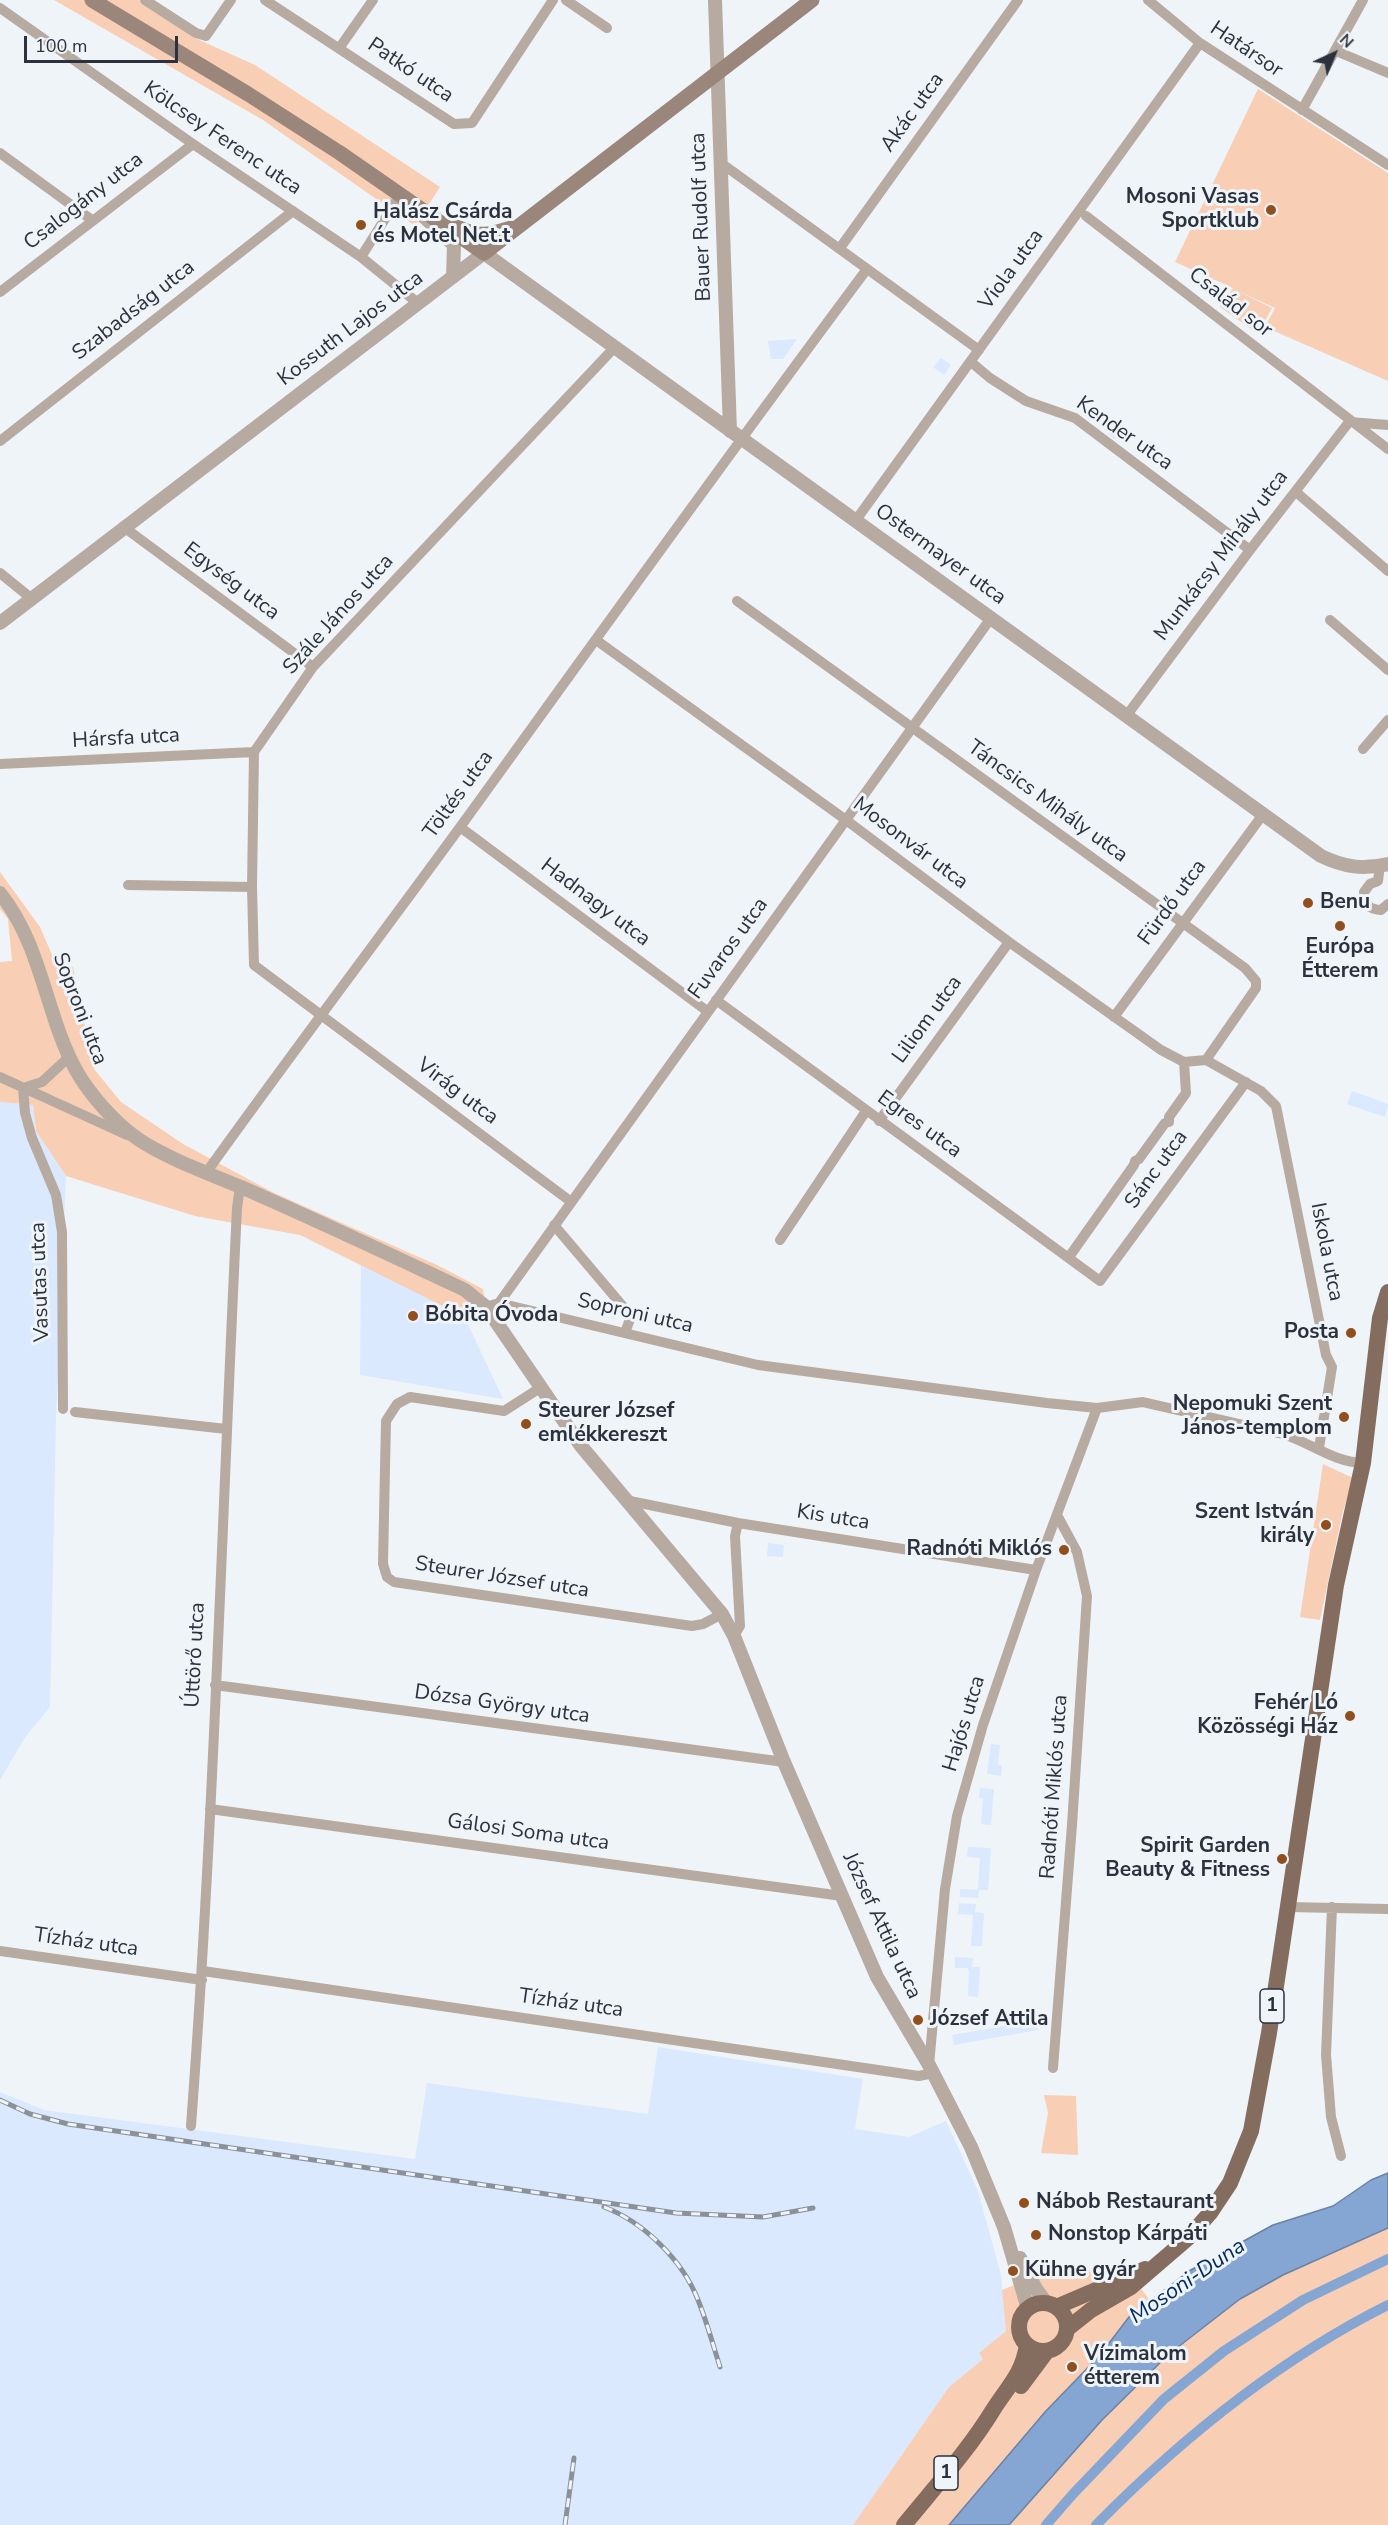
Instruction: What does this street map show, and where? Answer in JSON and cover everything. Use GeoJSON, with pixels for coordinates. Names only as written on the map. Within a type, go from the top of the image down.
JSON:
{"type":"FeatureCollection","features":[{"type":"Feature","properties":{"kind":"main road"},"geometry":{"type":"LineString","coordinates":[[92,0],[248,94],[396,200],[484,253]]}},
{"type":"Feature","properties":{"kind":"main road","name":"Kossuth Lajos utca"},"geometry":{"type":"LineString","coordinates":[[484,253],[812,0]]}},
{"type":"Feature","properties":{"kind":"main road"},"geometry":{"type":"LineString","coordinates":[[396,200],[474,235],[483,236],[518,226]]}},
{"type":"Feature","properties":{"kind":"main road","name":"1"},"geometry":{"type":"LineString","coordinates":[[987,2421],[1013,2396],[1047,2351],[1061,2343],[1067,2329],[1091,2310],[1131,2287],[1188,2238],[1220,2200],[1230,2183],[1251,2131],[1269,2033],[1336,1585],[1363,1463],[1380,1318],[1388,1292]]}},
{"type":"Feature","properties":{"kind":"main road","name":"1"},"geometry":{"type":"LineString","coordinates":[[904,2525],[987,2421],[1022,2368],[1027,2345],[1021,2336],[1019,2325],[1028,2309],[1037,2304],[1051,2305],[1155,2266]]}},
{"type":"Feature","properties":{"kind":"main road"},"geometry":{"type":"LineString","coordinates":[[1051,2305],[1063,2314],[1067,2329]]}},
{"type":"Feature","properties":{"kind":"main road"},"geometry":{"type":"LineString","coordinates":[[1027,2345],[1039,2351],[1047,2351]]}},
{"type":"Feature","properties":{"kind":"street"},"geometry":{"type":"LineString","coordinates":[[145,0],[196,33],[206,36],[231,0]]}},
{"type":"Feature","properties":{"kind":"street","name":"Patkó utca"},"geometry":{"type":"LineString","coordinates":[[265,0],[340,47],[454,124],[472,123],[553,0]]}},
{"type":"Feature","properties":{"kind":"street"},"geometry":{"type":"LineString","coordinates":[[340,47],[373,0]]}},
{"type":"Feature","properties":{"kind":"street"},"geometry":{"type":"LineString","coordinates":[[567,0],[607,28]]}},
{"type":"Feature","properties":{"kind":"street","name":"Bauer Rudolf utca"},"geometry":{"type":"LineString","coordinates":[[715,0],[717,100],[735,435]]}},
{"type":"Feature","properties":{"kind":"street","name":"Akác utca"},"geometry":{"type":"LineString","coordinates":[[840,248],[1018,0]]}},
{"type":"Feature","properties":{"kind":"street","name":"Határsor"},"geometry":{"type":"LineString","coordinates":[[1148,0],[1200,43],[1388,165]]}},
{"type":"Feature","properties":{"kind":"street"},"geometry":{"type":"LineString","coordinates":[[1302,110],[1363,0]]}},
{"type":"Feature","properties":{"kind":"street","name":"Kölcsey Ferenc utca"},"geometry":{"type":"LineString","coordinates":[[0,8],[193,144],[361,256],[419,304]]}},
{"type":"Feature","properties":{"kind":"street","name":"Viola utca"},"geometry":{"type":"LineString","coordinates":[[855,520],[1200,43]]}},
{"type":"Feature","properties":{"kind":"street"},"geometry":{"type":"LineString","coordinates":[[1336,51],[1388,73]]}},
{"type":"Feature","properties":{"kind":"street","name":"Csalogány utca"},"geometry":{"type":"LineString","coordinates":[[0,292],[193,144]]}},
{"type":"Feature","properties":{"kind":"street"},"geometry":{"type":"LineString","coordinates":[[0,153],[93,220]]}},
{"type":"Feature","properties":{"kind":"street"},"geometry":{"type":"LineString","coordinates":[[721,163],[979,350]]}},
{"type":"Feature","properties":{"kind":"street"},"geometry":{"type":"LineString","coordinates":[[361,256],[396,200],[454,245],[453,277]]}},
{"type":"Feature","properties":{"kind":"street","name":"Szabadság utca"},"geometry":{"type":"LineString","coordinates":[[0,441],[293,211]]}},
{"type":"Feature","properties":{"kind":"street","name":"Család sor"},"geometry":{"type":"LineString","coordinates":[[1086,216],[1350,422],[1388,449]]}},
{"type":"Feature","properties":{"kind":"street","name":"Ostermayer utca"},"geometry":{"type":"LineString","coordinates":[[484,253],[1321,856],[1341,865],[1359,867],[1384,865]]}},
{"type":"Feature","properties":{"kind":"street","name":"Kossuth Lajos utca"},"geometry":{"type":"LineString","coordinates":[[0,623],[484,253]]}},
{"type":"Feature","properties":{"kind":"street","name":"Töltés utca"},"geometry":{"type":"LineString","coordinates":[[206,1173],[320,1014],[596,640],[735,435],[867,268]]}},
{"type":"Feature","properties":{"kind":"street","name":"Szále János utca"},"geometry":{"type":"LineString","coordinates":[[254,752],[312,668],[614,348]]}},
{"type":"Feature","properties":{"kind":"street","name":"Kender utca"},"geometry":{"type":"LineString","coordinates":[[971,362],[990,378],[1026,401],[1075,418],[1250,550]]}},
{"type":"Feature","properties":{"kind":"street"},"geometry":{"type":"LineString","coordinates":[[1350,422],[1388,425]]}},
{"type":"Feature","properties":{"kind":"street","name":"Munkácsy Mihály utca"},"geometry":{"type":"LineString","coordinates":[[1127,715],[1250,550],[1350,422]]}},
{"type":"Feature","properties":{"kind":"street"},"geometry":{"type":"LineString","coordinates":[[1296,492],[1388,571]]}},
{"type":"Feature","properties":{"kind":"street","name":"Egység utca"},"geometry":{"type":"LineString","coordinates":[[125,528],[312,668]]}},
{"type":"Feature","properties":{"kind":"street"},"geometry":{"type":"LineString","coordinates":[[0,573],[32,599]]}},
{"type":"Feature","properties":{"kind":"street","name":"Táncsics Mihály utca"},"geometry":{"type":"LineString","coordinates":[[737,601],[1245,968],[1256,981],[1256,988],[1206,1060]]}},
{"type":"Feature","properties":{"kind":"street","name":"Fuvaros utca"},"geometry":{"type":"LineString","coordinates":[[492,1305],[554,1225],[991,618]]}},
{"type":"Feature","properties":{"kind":"street"},"geometry":{"type":"LineString","coordinates":[[1330,620],[1388,670]]}},
{"type":"Feature","properties":{"kind":"street","name":"Mosonvár utca"},"geometry":{"type":"LineString","coordinates":[[596,640],[846,820],[1009,942],[1161,1050],[1184,1062]]}},
{"type":"Feature","properties":{"kind":"street"},"geometry":{"type":"LineString","coordinates":[[1363,750],[1388,720]]}},
{"type":"Feature","properties":{"kind":"street"},"geometry":{"type":"LineString","coordinates":[[254,752],[252,887],[254,965],[320,1014]]}},
{"type":"Feature","properties":{"kind":"street","name":"Hársfa utca"},"geometry":{"type":"LineString","coordinates":[[0,764],[254,752]]}},
{"type":"Feature","properties":{"kind":"street","name":"Fürdő utca"},"geometry":{"type":"LineString","coordinates":[[1114,1017],[1264,813]]}},
{"type":"Feature","properties":{"kind":"street","name":"Hadnagy utca"},"geometry":{"type":"LineString","coordinates":[[460,827],[707,1011]]}},
{"type":"Feature","properties":{"kind":"street"},"geometry":{"type":"LineString","coordinates":[[1384,865],[1383,884],[1370,884],[1364,892],[1366,904],[1372,909],[1381,910],[1388,904]]}},
{"type":"Feature","properties":{"kind":"street"},"geometry":{"type":"LineString","coordinates":[[128,885],[252,887]]}},
{"type":"Feature","properties":{"kind":"street","name":"Soproni utca"},"geometry":{"type":"LineString","coordinates":[[0,893],[33,949],[77,1072],[91,1091],[139,1139],[206,1173],[465,1290],[492,1305],[625,1333],[758,1365],[1097,1408],[1143,1402],[1298,1438],[1330,1456],[1346,1462],[1363,1463]]}},
{"type":"Feature","properties":{"kind":"street","name":"Liliom utca"},"geometry":{"type":"LineString","coordinates":[[879,1121],[1009,942]]}},
{"type":"Feature","properties":{"kind":"street","name":"Egres utca"},"geometry":{"type":"LineString","coordinates":[[716,1000],[1100,1281]]}},
{"type":"Feature","properties":{"kind":"street","name":"Virág utca"},"geometry":{"type":"LineString","coordinates":[[320,1014],[570,1201]]}},
{"type":"Feature","properties":{"kind":"street"},"geometry":{"type":"LineString","coordinates":[[23,1088],[42,1082],[70,1056]]}},
{"type":"Feature","properties":{"kind":"street"},"geometry":{"type":"LineString","coordinates":[[1068,1257],[1186,1093],[1184,1062],[1206,1060]]}},
{"type":"Feature","properties":{"kind":"street","name":"Iskola utca"},"geometry":{"type":"LineString","coordinates":[[1206,1060],[1261,1091],[1276,1106],[1326,1355],[1332,1367],[1319,1448]]}},
{"type":"Feature","properties":{"kind":"street"},"geometry":{"type":"LineString","coordinates":[[0,1077],[139,1139]]}},
{"type":"Feature","properties":{"kind":"street","name":"Sánc utca"},"geometry":{"type":"LineString","coordinates":[[1100,1281],[1246,1082]]}},
{"type":"Feature","properties":{"kind":"street","name":"Vasutas utca"},"geometry":{"type":"LineString","coordinates":[[23,1088],[25,1113],[32,1137],[56,1195],[62,1232],[63,1409]]}},
{"type":"Feature","properties":{"kind":"street"},"geometry":{"type":"LineString","coordinates":[[780,1240],[866,1111]]}},
{"type":"Feature","properties":{"kind":"street","name":"Úttörő utca"},"geometry":{"type":"LineString","coordinates":[[191,2126],[203,1975],[226,1429],[240,1187]]}},
{"type":"Feature","properties":{"kind":"street"},"geometry":{"type":"LineString","coordinates":[[554,1225],[631,1316],[625,1333]]}},
{"type":"Feature","properties":{"kind":"street","name":"József Attila utca"},"geometry":{"type":"LineString","coordinates":[[492,1305],[540,1388],[581,1446],[722,1614],[734,1636],[784,1762],[877,1977],[931,2069],[971,2147],[1004,2227],[1036,2289],[1051,2305]]}},
{"type":"Feature","properties":{"kind":"street","name":"Steurer József utca"},"geometry":{"type":"LineString","coordinates":[[540,1388],[504,1411],[410,1397],[397,1404],[387,1421],[383,1564],[387,1577],[394,1582],[692,1626],[703,1624],[722,1614]]}},
{"type":"Feature","properties":{"kind":"street","name":"Hajós utca"},"geometry":{"type":"LineString","coordinates":[[931,2069],[945,1889],[957,1816],[983,1725],[1036,1570],[1097,1408]]}},
{"type":"Feature","properties":{"kind":"street"},"geometry":{"type":"LineString","coordinates":[[75,1412],[226,1429]]}},
{"type":"Feature","properties":{"kind":"street","name":"Kis utca"},"geometry":{"type":"LineString","coordinates":[[624,1500],[738,1523],[1036,1570]]}},
{"type":"Feature","properties":{"kind":"street","name":"Radnóti Miklós utca"},"geometry":{"type":"LineString","coordinates":[[1053,2068],[1087,1596],[1077,1552],[1057,1515]]}},
{"type":"Feature","properties":{"kind":"street"},"geometry":{"type":"LineString","coordinates":[[734,1636],[740,1626],[735,1536],[738,1523]]}},
{"type":"Feature","properties":{"kind":"street","name":"Dózsa György utca"},"geometry":{"type":"LineString","coordinates":[[214,1685],[784,1762]]}},
{"type":"Feature","properties":{"kind":"street","name":"Gálosi Soma utca"},"geometry":{"type":"LineString","coordinates":[[210,1809],[842,1896]]}},
{"type":"Feature","properties":{"kind":"street"},"geometry":{"type":"LineString","coordinates":[[1287,1907],[1388,1909]]}},
{"type":"Feature","properties":{"kind":"street"},"geometry":{"type":"LineString","coordinates":[[1332,1907],[1326,2055],[1330,2116],[1341,2156]]}},
{"type":"Feature","properties":{"kind":"street","name":"Tízház utca"},"geometry":{"type":"LineString","coordinates":[[0,1951],[203,1975],[919,2076],[931,2069]]}},
{"type":"Feature","properties":{"kind":"street","name":"József Attila utca"},"geometry":{"type":"LineString","coordinates":[[1004,2227],[1028,2309]]}},
{"type":"Feature","properties":{"kind":"shaded area"},"geometry":{"type":"Polygon","coordinates":[[[54,0],[139,0],[195,38],[255,65],[440,187],[415,226],[263,120],[54,0]]]}},
{"type":"Feature","properties":{"kind":"shaded area"},"geometry":{"type":"Polygon","coordinates":[[[1258,89],[1388,173],[1388,381],[1265,327],[1275,308],[1236,290],[1272,308],[1258,334],[1220,307],[1233,288],[1175,262],[1258,89]]]}},
{"type":"Feature","properties":{"kind":"shaded area"},"geometry":{"type":"Polygon","coordinates":[[[797,339],[783,359],[771,359],[768,341],[797,339]]]}},
{"type":"Feature","properties":{"kind":"shaded area"},"geometry":{"type":"Polygon","coordinates":[[[941,358],[951,365],[944,375],[933,367],[941,358]]]}},
{"type":"Feature","properties":{"kind":"shaded area"},"geometry":{"type":"Polygon","coordinates":[[[1116,421],[1123,427],[1114,439],[1107,433],[1116,421]]]}},
{"type":"Feature","properties":{"kind":"shaded area"},"geometry":{"type":"Polygon","coordinates":[[[0,872],[40,927],[59,971],[73,967],[94,1069],[121,1102],[183,1144],[274,1193],[437,1265],[483,1289],[486,1307],[463,1316],[300,1235],[195,1216],[66,1176],[36,1131],[33,1105],[0,1102],[0,962],[12,961],[8,919],[0,909],[0,872]]]}},
{"type":"Feature","properties":{"kind":"shaded area"},"geometry":{"type":"Polygon","coordinates":[[[1352,1091],[1388,1104],[1385,1117],[1347,1104],[1352,1091]]]}},
{"type":"Feature","properties":{"kind":"shaded area"},"geometry":{"type":"Polygon","coordinates":[[[0,1102],[33,1105],[36,1131],[66,1176],[56,1419],[50,1707],[26,1736],[0,1780],[0,1102]]]}},
{"type":"Feature","properties":{"kind":"shaded area"},"geometry":{"type":"Polygon","coordinates":[[[361,1261],[458,1303],[503,1399],[360,1375],[361,1261]]]}},
{"type":"Feature","properties":{"kind":"shaded area"},"geometry":{"type":"Polygon","coordinates":[[[1323,1464],[1353,1478],[1342,1515],[1320,1620],[1300,1617],[1323,1464]]]}},
{"type":"Feature","properties":{"kind":"shaded area"},"geometry":{"type":"Polygon","coordinates":[[[768,1543],[784,1545],[783,1557],[767,1556],[768,1543]]]}},
{"type":"Feature","properties":{"kind":"shaded area"},"geometry":{"type":"Polygon","coordinates":[[[991,1744],[1000,1745],[998,1765],[1002,1766],[1001,1776],[987,1774],[991,1744]]]}},
{"type":"Feature","properties":{"kind":"shaded area"},"geometry":{"type":"Polygon","coordinates":[[[980,1788],[994,1789],[991,1825],[981,1824],[983,1799],[979,1798],[980,1788]]]}},
{"type":"Feature","properties":{"kind":"shaded area"},"geometry":{"type":"Polygon","coordinates":[[[968,1847],[991,1848],[988,1890],[979,1890],[978,1898],[960,1897],[960,1889],[978,1890],[980,1858],[967,1857],[968,1847]]]}},
{"type":"Feature","properties":{"kind":"shaded area"},"geometry":{"type":"Polygon","coordinates":[[[959,1903],[976,1904],[975,1912],[984,1913],[982,1946],[971,1946],[973,1915],[958,1914],[959,1903]]]}},
{"type":"Feature","properties":{"kind":"shaded area"},"geometry":{"type":"Polygon","coordinates":[[[955,1957],[973,1958],[972,1967],[980,1967],[978,1997],[968,1996],[969,1971],[967,1968],[955,1968],[955,1957]]]}},
{"type":"Feature","properties":{"kind":"shaded area"},"geometry":{"type":"Polygon","coordinates":[[[1036,2020],[1038,2030],[954,2045],[952,2035],[1036,2020]]]}},
{"type":"Feature","properties":{"kind":"shaded area"},"geometry":{"type":"Polygon","coordinates":[[[658,2047],[863,2079],[855,2129],[909,2137],[946,2121],[978,2191],[1001,2275],[1006,2331],[979,2353],[983,2359],[949,2387],[853,2525],[0,2525],[0,2092],[44,2110],[415,2159],[427,2083],[648,2114],[658,2047]]]}},
{"type":"Feature","properties":{"kind":"shaded area"},"geometry":{"type":"Polygon","coordinates":[[[1044,2095],[1076,2096],[1078,2155],[1041,2153],[1048,2113],[1044,2095]]]}},
{"type":"Feature","properties":{"kind":"shaded area"},"geometry":{"type":"Polygon","coordinates":[[[1388,2228],[1388,2525],[1009,2525],[1102,2420],[1169,2354],[1240,2299],[1283,2275],[1388,2228]]]}},
{"type":"Feature","properties":{"kind":"shaded area"},"geometry":{"type":"Polygon","coordinates":[[[1124,2267],[1150,2300],[1129,2317],[1100,2355],[1045,2412],[949,2525],[853,2525],[949,2387],[983,2359],[979,2353],[1006,2331],[1002,2290],[1038,2275],[1124,2267]]]}},
{"type":"Feature","properties":{"kind":"water","name":"Mosoni-Duna"},"geometry":{"type":"Polygon","coordinates":[[[1388,2173],[1388,2228],[1283,2275],[1240,2299],[1169,2354],[1102,2420],[1009,2525],[949,2525],[1045,2412],[1100,2355],[1129,2317],[1189,2271],[1273,2225],[1333,2206],[1371,2180],[1388,2173]]]}},
{"type":"Feature","properties":{"kind":"waterway"},"geometry":{"type":"LineString","coordinates":[[1046,2525],[1164,2399],[1224,2351],[1303,2300],[1388,2259]]}},
{"type":"Feature","properties":{"kind":"waterway"},"geometry":{"type":"LineString","coordinates":[[1096,2525],[1162,2462],[1233,2403],[1308,2350],[1388,2305]]}},
{"type":"Feature","properties":{"kind":"railway"},"geometry":{"type":"LineString","coordinates":[[0,2100],[30,2114],[68,2124],[676,2213],[763,2217],[813,2208]]}},
{"type":"Feature","properties":{"kind":"railway"},"geometry":{"type":"LineString","coordinates":[[604,2207],[633,2222],[647,2233],[660,2244],[683,2271],[701,2308],[720,2367]]}},
{"type":"Feature","properties":{"kind":"railway"},"geometry":{"type":"LineString","coordinates":[[565,2525],[574,2458]]}},
{"type":"Feature","properties":{"kind":"place","name":"Mosoni Vasas Sportklub"},"geometry":{"type":"Point","coordinates":[1271,210]}},
{"type":"Feature","properties":{"kind":"place","name":"Halász Csárda és Motel Net.t"},"geometry":{"type":"Point","coordinates":[361,225]}},
{"type":"Feature","properties":{"kind":"place","name":"Benu"},"geometry":{"type":"Point","coordinates":[1308,903]}},
{"type":"Feature","properties":{"kind":"place","name":"Európa Étterem"},"geometry":{"type":"Point","coordinates":[1340,926]}},
{"type":"Feature","properties":{"kind":"place","name":"Bóbita Óvoda"},"geometry":{"type":"Point","coordinates":[413,1316]}},
{"type":"Feature","properties":{"kind":"place","name":"Posta"},"geometry":{"type":"Point","coordinates":[1351,1333]}},
{"type":"Feature","properties":{"kind":"place","name":"Nepomuki Szent János-templom"},"geometry":{"type":"Point","coordinates":[1344,1417]}},
{"type":"Feature","properties":{"kind":"place","name":"Steurer József emlékkereszt"},"geometry":{"type":"Point","coordinates":[526,1424]}},
{"type":"Feature","properties":{"kind":"place","name":"Szent István király"},"geometry":{"type":"Point","coordinates":[1326,1525]}},
{"type":"Feature","properties":{"kind":"place","name":"Radnóti Miklós"},"geometry":{"type":"Point","coordinates":[1064,1550]}},
{"type":"Feature","properties":{"kind":"place","name":"Fehér Ló Közösségi Ház"},"geometry":{"type":"Point","coordinates":[1350,1716]}},
{"type":"Feature","properties":{"kind":"place","name":"Spirit Garden Beauty & Fitness"},"geometry":{"type":"Point","coordinates":[1282,1859]}},
{"type":"Feature","properties":{"kind":"place","name":"József Attila"},"geometry":{"type":"Point","coordinates":[918,2020]}},
{"type":"Feature","properties":{"kind":"place","name":"Nábob Restaurant"},"geometry":{"type":"Point","coordinates":[1024,2203]}},
{"type":"Feature","properties":{"kind":"place","name":"Nonstop Kárpáti"},"geometry":{"type":"Point","coordinates":[1036,2235]}},
{"type":"Feature","properties":{"kind":"place","name":"Kühne gyár"},"geometry":{"type":"Point","coordinates":[1013,2271]}},
{"type":"Feature","properties":{"kind":"place","name":"Vízimalom étterem"},"geometry":{"type":"Point","coordinates":[1072,2367]}}]}
